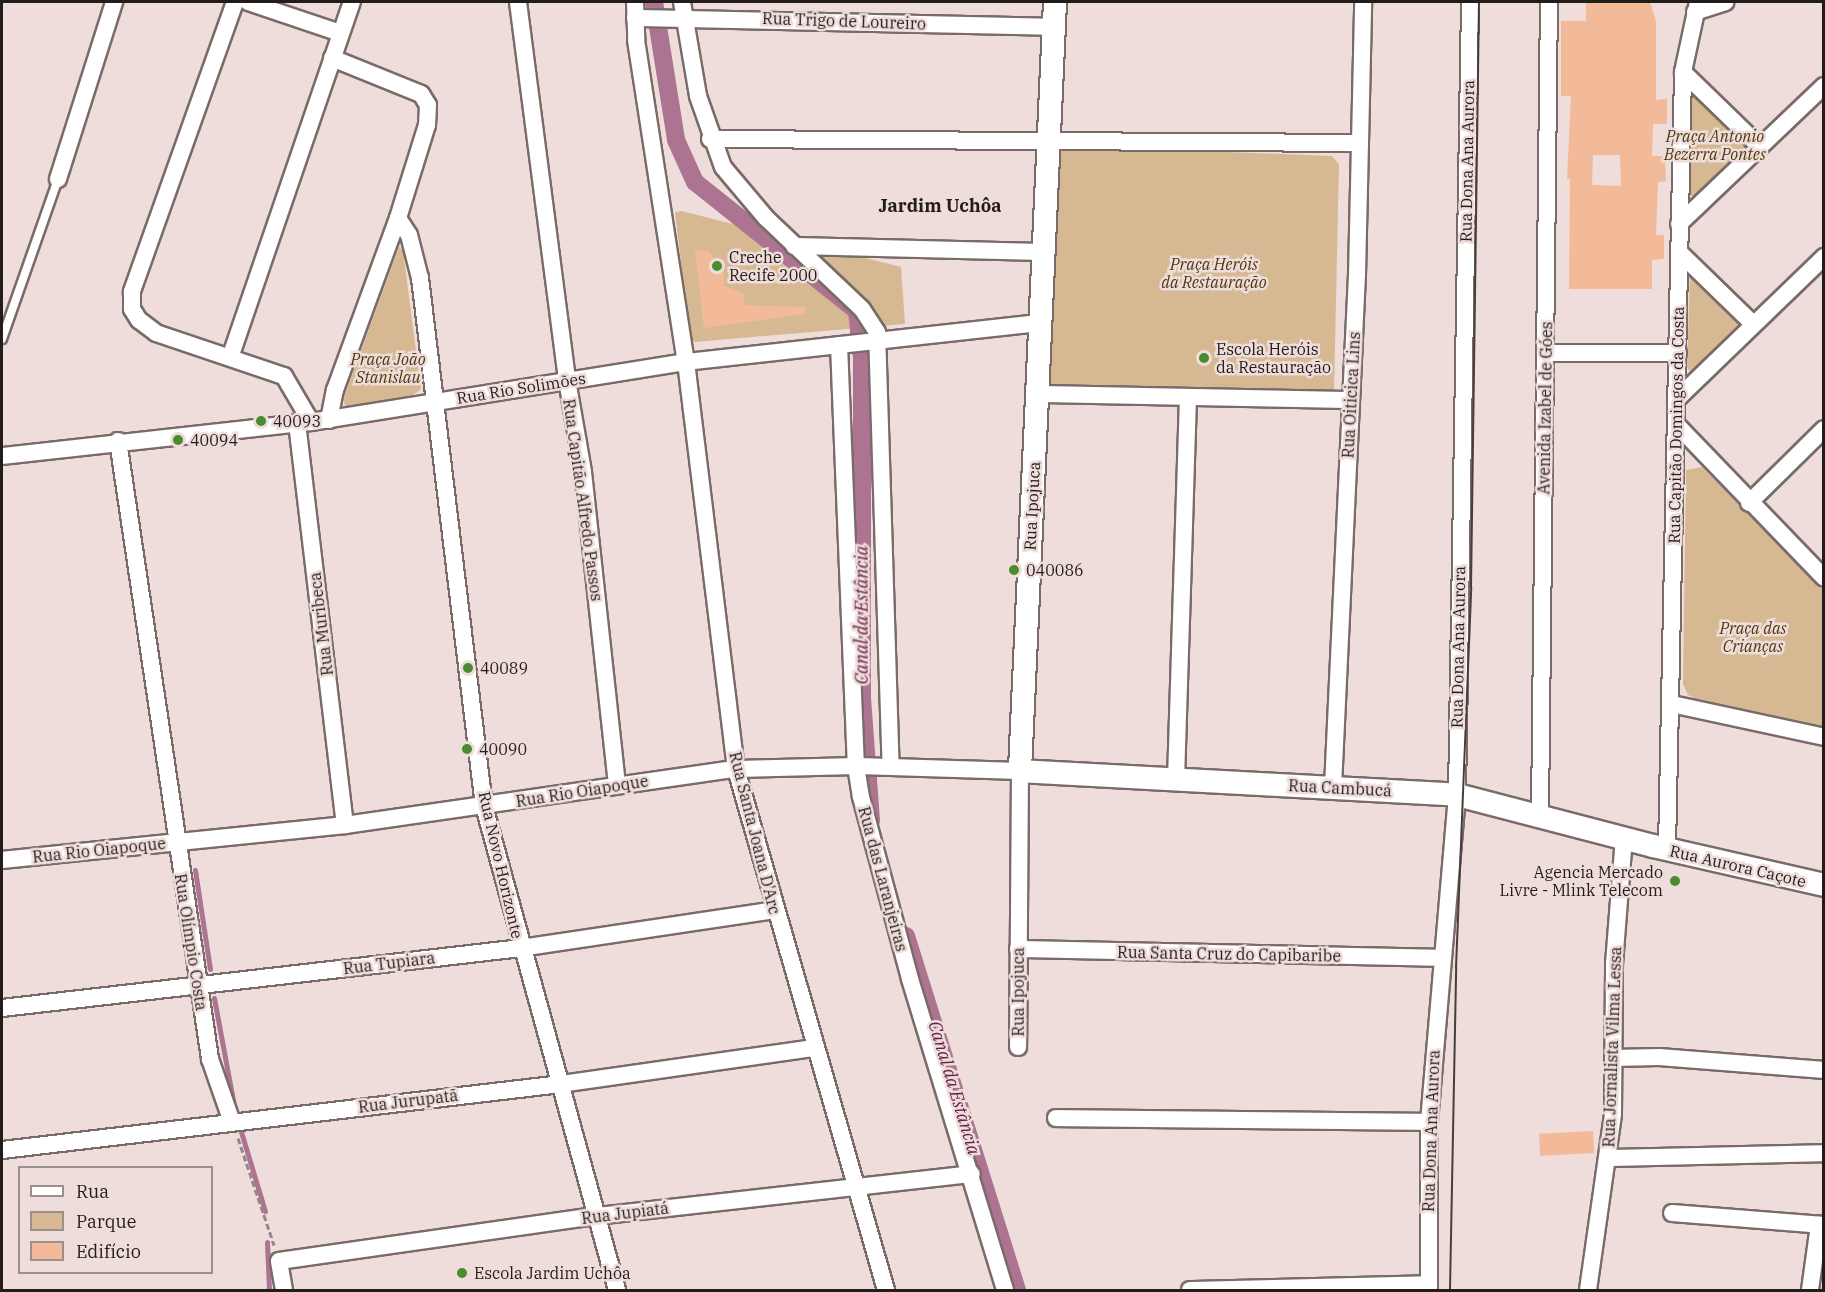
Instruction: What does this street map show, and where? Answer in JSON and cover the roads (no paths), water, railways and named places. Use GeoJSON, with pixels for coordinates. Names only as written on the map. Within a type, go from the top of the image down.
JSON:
{"type":"FeatureCollection","features":[{"type":"Feature","properties":{"kind":"main road","name":"Rua Ipojuca"},"geometry":{"type":"LineString","coordinates":[[1020,771],[1055,2]]}},
{"type":"Feature","properties":{"kind":"main road","name":"Rua Cambucá"},"geometry":{"type":"LineString","coordinates":[[1020,771],[1457,795],[1660,848]]}},
{"type":"Feature","properties":{"kind":"main road","name":"Rua Aurora Caçote"},"geometry":{"type":"LineString","coordinates":[[1660,848],[1824,885]]}},
{"type":"Feature","properties":{"kind":"street"},"geometry":{"type":"LineString","coordinates":[[58,179],[114,2]]}},
{"type":"Feature","properties":{"kind":"street"},"geometry":{"type":"LineString","coordinates":[[234,2],[132,292],[132,309],[139,320],[156,333],[231,355],[284,376],[304,423]]}},
{"type":"Feature","properties":{"kind":"street"},"geometry":{"type":"LineString","coordinates":[[248,2],[340,33]]}},
{"type":"Feature","properties":{"kind":"street"},"geometry":{"type":"LineString","coordinates":[[231,355],[352,2]]}},
{"type":"Feature","properties":{"kind":"street","name":"Rua Capitão Alfredo Passos"},"geometry":{"type":"LineString","coordinates":[[518,2],[567,380],[583,471],[617,784]]}},
{"type":"Feature","properties":{"kind":"street"},"geometry":{"type":"LineString","coordinates":[[1350,2],[1363,2]]}},
{"type":"Feature","properties":{"kind":"street","name":"Rua Oiticica Lins"},"geometry":{"type":"LineString","coordinates":[[1333,787],[1351,400],[1363,2]]}},
{"type":"Feature","properties":{"kind":"street","name":"Rua Dona Ana Aurora"},"geometry":{"type":"LineString","coordinates":[[1429,1287],[1428,1122],[1440,958],[1457,795],[1470,2]]}},
{"type":"Feature","properties":{"kind":"street","name":"Avenida Izabel de Góes"},"geometry":{"type":"LineString","coordinates":[[1540,815],[1549,2]]}},
{"type":"Feature","properties":{"kind":"street"},"geometry":{"type":"LineString","coordinates":[[1697,7],[1725,2]]}},
{"type":"Feature","properties":{"kind":"street","name":"Rua Capitão Domingos da Costa"},"geometry":{"type":"LineString","coordinates":[[1660,848],[1672,704],[1683,72],[1697,7]]}},
{"type":"Feature","properties":{"kind":"street","name":"Rua Trigo de Loureiro"},"geometry":{"type":"LineString","coordinates":[[636,12],[1054,27]]}},
{"type":"Feature","properties":{"kind":"street","name":"Rua Santa Joana D'Arc"},"geometry":{"type":"LineString","coordinates":[[636,12],[640,74],[686,362],[736,769],[813,1048],[886,1290]]}},
{"type":"Feature","properties":{"kind":"street"},"geometry":{"type":"LineString","coordinates":[[682,12],[689,61],[710,139],[723,166],[745,196],[872,321],[875,343],[888,767]]}},
{"type":"Feature","properties":{"kind":"street"},"geometry":{"type":"LineString","coordinates":[[329,420],[335,390],[398,218],[427,125],[428,105],[421,94],[332,58]]}},
{"type":"Feature","properties":{"kind":"street"},"geometry":{"type":"LineString","coordinates":[[1683,72],[1760,147]]}},
{"type":"Feature","properties":{"kind":"street"},"geometry":{"type":"LineString","coordinates":[[1679,224],[1824,86]]}},
{"type":"Feature","properties":{"kind":"street"},"geometry":{"type":"LineString","coordinates":[[710,139],[1049,139],[1360,143]]}},
{"type":"Feature","properties":{"kind":"street","name":"Rua Novo Horizonte"},"geometry":{"type":"LineString","coordinates":[[398,218],[409,235],[420,278],[484,806],[521,948],[617,1290]]}},
{"type":"Feature","properties":{"kind":"street"},"geometry":{"type":"LineString","coordinates":[[794,246],[1044,252]]}},
{"type":"Feature","properties":{"kind":"street"},"geometry":{"type":"LineString","coordinates":[[1679,252],[1753,324]]}},
{"type":"Feature","properties":{"kind":"street"},"geometry":{"type":"LineString","coordinates":[[1679,397],[1824,257]]}},
{"type":"Feature","properties":{"kind":"street","name":"Rua Rio Solimões"},"geometry":{"type":"LineString","coordinates":[[2,456],[118,441],[329,420],[434,401],[686,362],[875,343],[1040,323]]}},
{"type":"Feature","properties":{"kind":"street","name":"Rua das Laranjeiras"},"geometry":{"type":"LineString","coordinates":[[843,345],[857,766],[869,838],[972,1174],[1005,1290]]}},
{"type":"Feature","properties":{"kind":"street"},"geometry":{"type":"LineString","coordinates":[[1546,353],[1678,353]]}},
{"type":"Feature","properties":{"kind":"street"},"geometry":{"type":"LineString","coordinates":[[1038,394],[1188,400],[1351,400]]}},
{"type":"Feature","properties":{"kind":"street"},"geometry":{"type":"LineString","coordinates":[[1176,778],[1188,400]]}},
{"type":"Feature","properties":{"kind":"street","name":"Rua Muribeca"},"geometry":{"type":"LineString","coordinates":[[304,423],[345,825]]}},
{"type":"Feature","properties":{"kind":"street"},"geometry":{"type":"LineString","coordinates":[[1677,425],[1749,503],[1824,578]]}},
{"type":"Feature","properties":{"kind":"street"},"geometry":{"type":"LineString","coordinates":[[1749,503],[1824,429]]}},
{"type":"Feature","properties":{"kind":"street","name":"Rua Olímpio Costa"},"geometry":{"type":"LineString","coordinates":[[118,441],[175,842],[210,1059],[232,1122]]}},
{"type":"Feature","properties":{"kind":"street"},"geometry":{"type":"LineString","coordinates":[[1672,704],[1824,736]]}},
{"type":"Feature","properties":{"kind":"street","name":"Rua Rio Oiapoque"},"geometry":{"type":"LineString","coordinates":[[2,860],[345,825],[484,806],[617,784],[736,769],[857,766],[1020,771]]}},
{"type":"Feature","properties":{"kind":"street","name":"Rua Ipojuca"},"geometry":{"type":"LineString","coordinates":[[1018,1047],[1020,771]]}},
{"type":"Feature","properties":{"kind":"street","name":"Rua Jornalista Vilma Lessa"},"geometry":{"type":"LineString","coordinates":[[1588,1290],[1608,1158],[1613,1058],[1615,924],[1624,838]]}},
{"type":"Feature","properties":{"kind":"street","name":"Rua Tupiara"},"geometry":{"type":"LineString","coordinates":[[2,1008],[521,948],[775,910]]}},
{"type":"Feature","properties":{"kind":"street","name":"Rua Santa Cruz do Capibaribe"},"geometry":{"type":"LineString","coordinates":[[1018,949],[1440,958]]}},
{"type":"Feature","properties":{"kind":"street","name":"Rua Jurupatã"},"geometry":{"type":"LineString","coordinates":[[2,1150],[561,1084],[813,1048]]}},
{"type":"Feature","properties":{"kind":"street"},"geometry":{"type":"LineString","coordinates":[[1613,1058],[1659,1057],[1824,1070]]}},
{"type":"Feature","properties":{"kind":"street"},"geometry":{"type":"LineString","coordinates":[[1056,1118],[1428,1122]]}},
{"type":"Feature","properties":{"kind":"street"},"geometry":{"type":"LineString","coordinates":[[1608,1158],[1824,1153]]}},
{"type":"Feature","properties":{"kind":"street","name":"Rua Jupiatá"},"geometry":{"type":"LineString","coordinates":[[284,1290],[279,1261],[597,1216],[972,1174]]}},
{"type":"Feature","properties":{"kind":"street"},"geometry":{"type":"LineString","coordinates":[[1672,1213],[1821,1225],[1810,1290]]}},
{"type":"Feature","properties":{"kind":"street"},"geometry":{"type":"LineString","coordinates":[[1190,1290],[1429,1287]]}},
{"type":"Feature","properties":{"kind":"lane"},"geometry":{"type":"LineString","coordinates":[[2,339],[58,179]]}},
{"type":"Feature","properties":{"kind":"waterway","name":"Canal da Estância"},"geometry":{"type":"LineString","coordinates":[[654,2],[676,140],[695,182],[857,311],[862,358],[862,698],[871,821]]}},
{"type":"Feature","properties":{"kind":"waterway"},"geometry":{"type":"LineString","coordinates":[[195,870],[210,969]]}},
{"type":"Feature","properties":{"kind":"waterway","name":"Canal da Estância"},"geometry":{"type":"LineString","coordinates":[[906,936],[1017,1290]]}},
{"type":"Feature","properties":{"kind":"waterway"},"geometry":{"type":"LineString","coordinates":[[214,998],[234,1106]]}},
{"type":"Feature","properties":{"kind":"waterway"},"geometry":{"type":"LineString","coordinates":[[239,1125],[265,1211]]}},
{"type":"Feature","properties":{"kind":"waterway"},"geometry":{"type":"LineString","coordinates":[[267,1242],[269,1290]]}},
{"type":"Feature","properties":{"kind":"tram line"},"geometry":{"type":"LineString","coordinates":[[1450,1290],[1456,968],[1471,588],[1479,2]]}},
{"type":"Feature","properties":{"kind":"place","name":"Creche Recife 2000"},"geometry":{"type":"Point","coordinates":[717,266]}},
{"type":"Feature","properties":{"kind":"place","name":"Escola Heróis da Restauração"},"geometry":{"type":"Point","coordinates":[1204,358]}},
{"type":"Feature","properties":{"kind":"place","name":"40093"},"geometry":{"type":"Point","coordinates":[261,421]}},
{"type":"Feature","properties":{"kind":"place","name":"40094"},"geometry":{"type":"Point","coordinates":[178,440]}},
{"type":"Feature","properties":{"kind":"place","name":"040086"},"geometry":{"type":"Point","coordinates":[1014,570]}},
{"type":"Feature","properties":{"kind":"place","name":"40089"},"geometry":{"type":"Point","coordinates":[468,668]}},
{"type":"Feature","properties":{"kind":"place","name":"40090"},"geometry":{"type":"Point","coordinates":[467,749]}},
{"type":"Feature","properties":{"kind":"place","name":"Agencia Mercado Livre - Mlink Telecom"},"geometry":{"type":"Point","coordinates":[1675,881]}},
{"type":"Feature","properties":{"kind":"place","name":"Escola Jardim Uchôa"},"geometry":{"type":"Point","coordinates":[462,1273]}},
{"type":"Feature","properties":{"kind":"district","name":"Jardim Uchôa"},"geometry":{"type":"Point","coordinates":[940,206]}},
{"type":"Feature","properties":{"kind":"park label","name":"Praça Antonio Bezerra Pontes"},"geometry":{"type":"Point","coordinates":[1715,145]}},
{"type":"Feature","properties":{"kind":"park label","name":"Praça Heróis da Restauração"},"geometry":{"type":"Point","coordinates":[1214,273]}},
{"type":"Feature","properties":{"kind":"park label","name":"Praça João Stanislau"},"geometry":{"type":"Point","coordinates":[388,368]}},
{"type":"Feature","properties":{"kind":"park label","name":"Praça das Crianças"},"geometry":{"type":"Point","coordinates":[1753,637]}}]}
